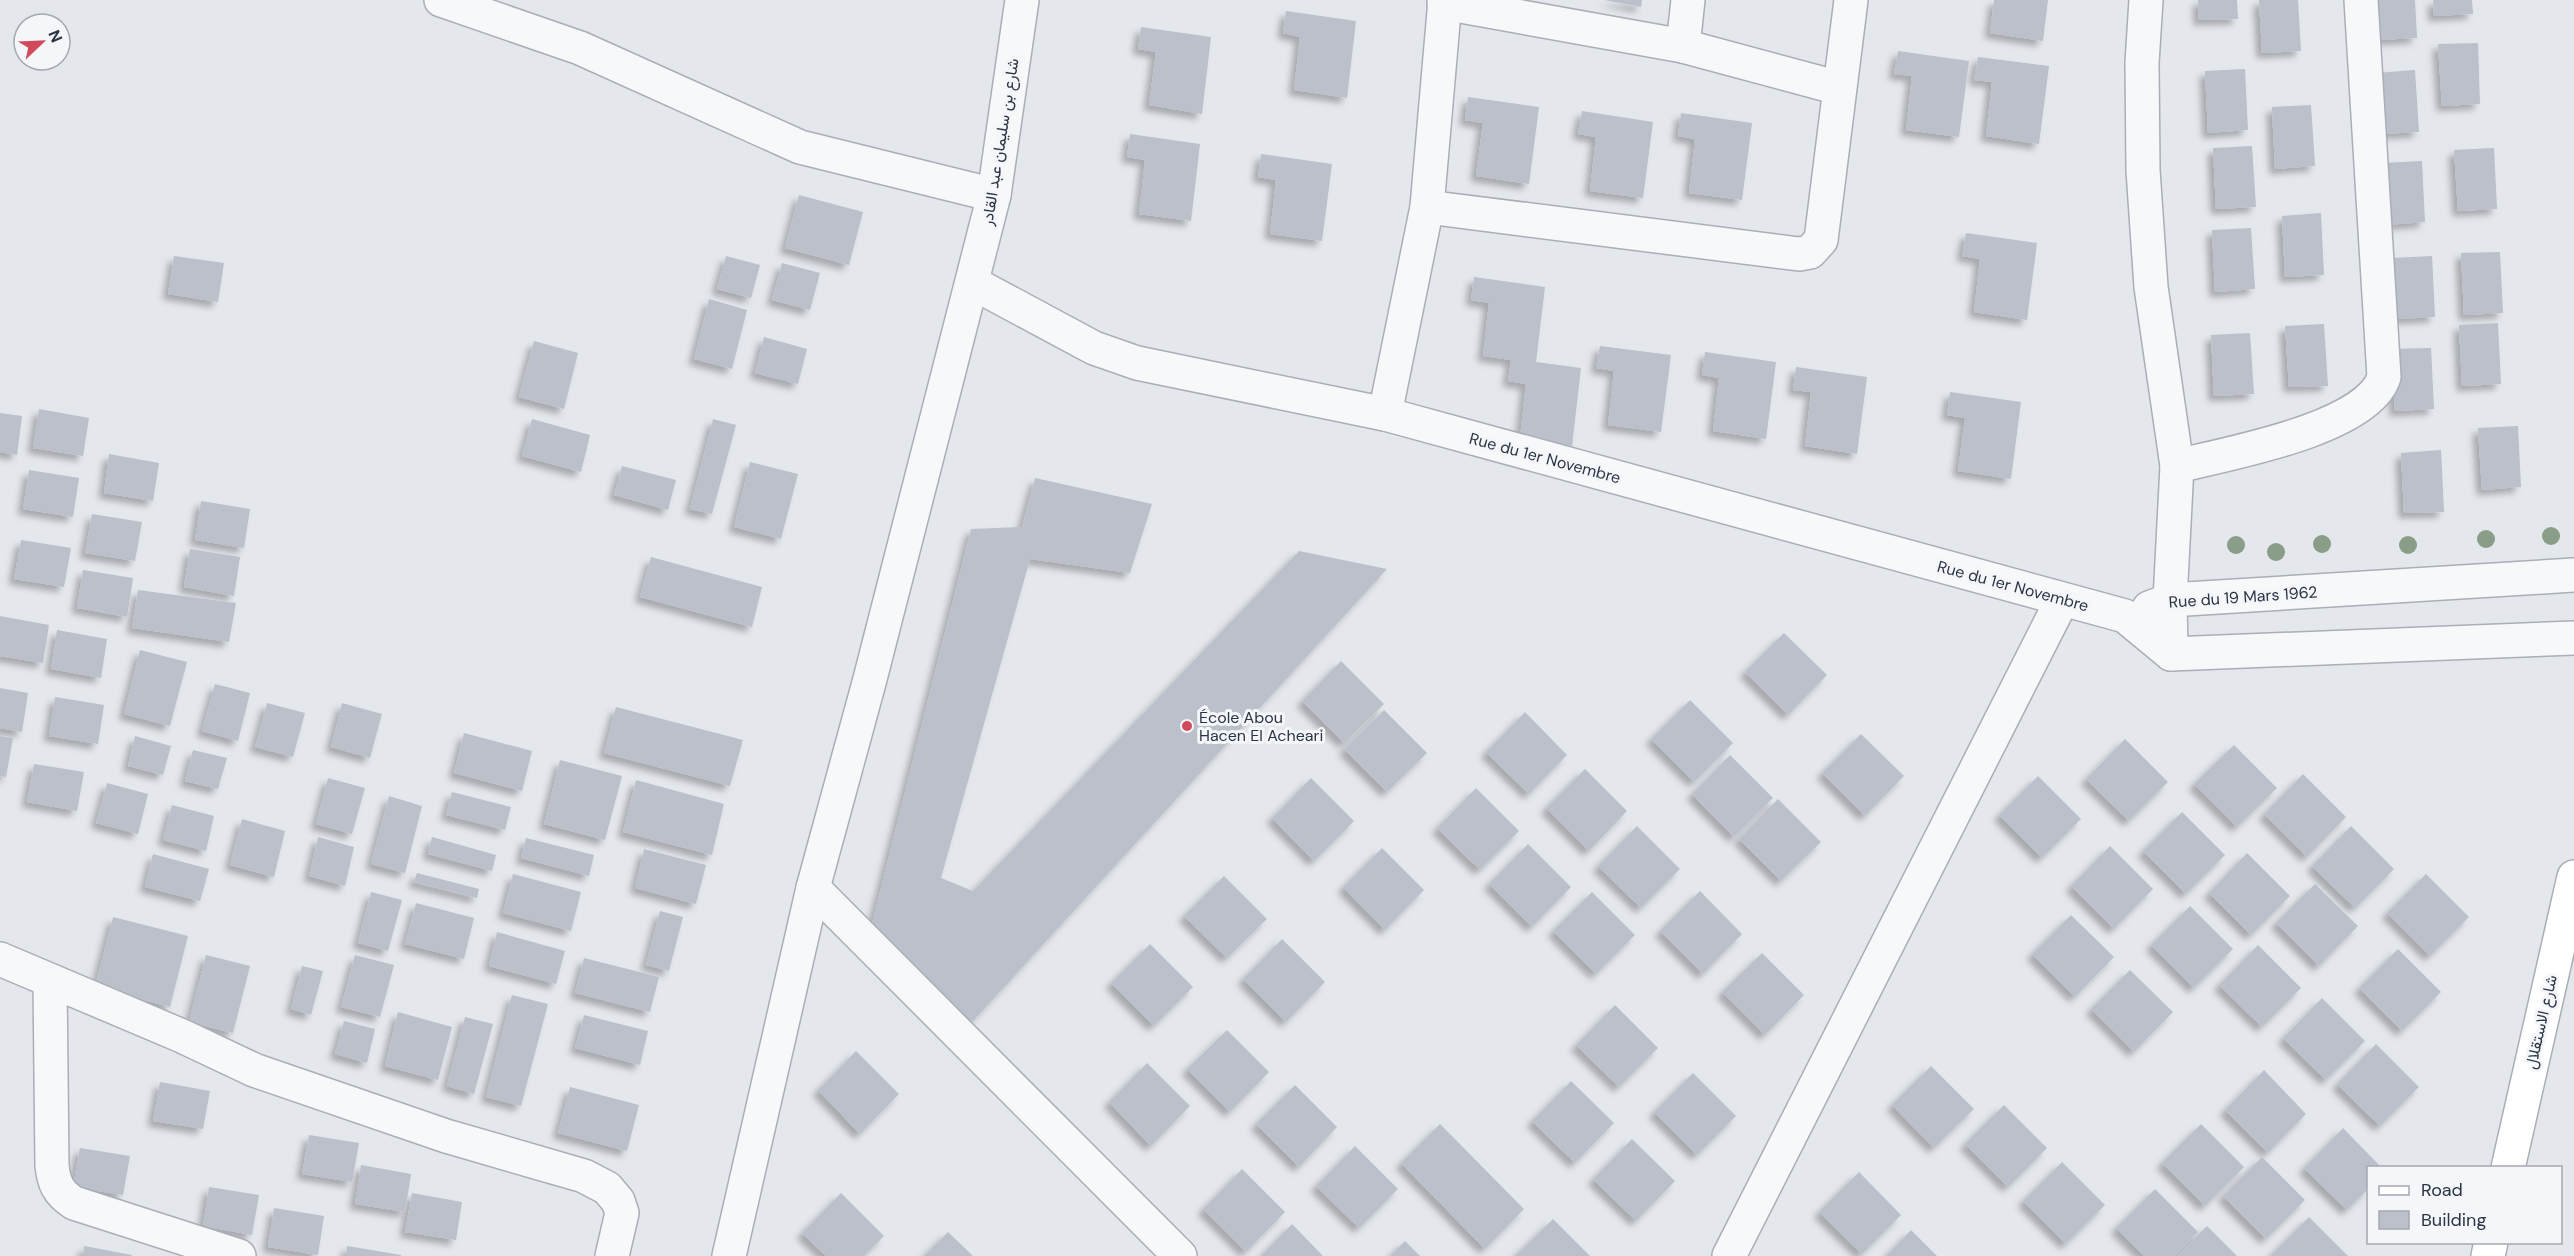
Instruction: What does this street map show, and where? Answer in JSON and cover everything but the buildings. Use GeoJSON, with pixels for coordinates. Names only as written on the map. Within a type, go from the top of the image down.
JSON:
{"type":"FeatureCollection","features":[{"type":"Feature","properties":{"kind":"street"},"geometry":{"type":"LineString","coordinates":[[441,0],[580,48],[800,147],[994,195]]}},
{"type":"Feature","properties":{"kind":"street","name":"شارع بن سليمان عبد القادر"},"geometry":{"type":"LineString","coordinates":[[729,1256],[813,888],[973,283],[994,195],[1022,0]]}},
{"type":"Feature","properties":{"kind":"street"},"geometry":{"type":"LineString","coordinates":[[1683,46],[1688,0]]}},
{"type":"Feature","properties":{"kind":"street"},"geometry":{"type":"LineString","coordinates":[[1426,207],[1788,252],[1810,252],[1821,240],[1851,0]]}},
{"type":"Feature","properties":{"kind":"street"},"geometry":{"type":"LineString","coordinates":[[2146,0],[2142,63],[2143,170],[2151,288],[2177,466],[2170,600],[2171,654]]}},
{"type":"Feature","properties":{"kind":"street"},"geometry":{"type":"LineString","coordinates":[[2177,466],[2300,435],[2366,403],[2381,388],[2384,377],[2378,249],[2361,0]]}},
{"type":"Feature","properties":{"kind":"street"},"geometry":{"type":"LineString","coordinates":[[1385,414],[1426,207],[1445,1],[1683,46],[1839,88]]}},
{"type":"Feature","properties":{"kind":"street","name":"Rue du 1er Novembre"},"geometry":{"type":"LineString","coordinates":[[973,283],[1094,348],[1137,363],[1385,414],[2125,616]]}},
{"type":"Feature","properties":{"kind":"street","name":"Rue du 19 Mars 1962"},"geometry":{"type":"LineString","coordinates":[[2125,616],[2170,600],[2574,575]]}},
{"type":"Feature","properties":{"kind":"street"},"geometry":{"type":"LineString","coordinates":[[1729,1256],[2062,600]]}},
{"type":"Feature","properties":{"kind":"street"},"geometry":{"type":"LineString","coordinates":[[2125,616],[2171,654],[2574,638]]}},
{"type":"Feature","properties":{"kind":"street","name":"شارع الاستقلال"},"geometry":{"type":"LineString","coordinates":[[2508,1166],[2574,877]]}},
{"type":"Feature","properties":{"kind":"street"},"geometry":{"type":"LineString","coordinates":[[813,888],[1180,1256]]}},
{"type":"Feature","properties":{"kind":"street"},"geometry":{"type":"LineString","coordinates":[[0,959],[182,1036],[254,1070],[446,1136],[584,1176],[607,1188],[618,1201],[622,1213],[612,1256]]}},
{"type":"Feature","properties":{"kind":"street"},"geometry":{"type":"LineString","coordinates":[[50,981],[52,1166],[61,1194],[74,1203],[239,1256]]}},
{"type":"Feature","properties":{"kind":"place","name":"École Abou Hacen El Acheari"},"geometry":{"type":"Point","coordinates":[1187,726]}}]}
